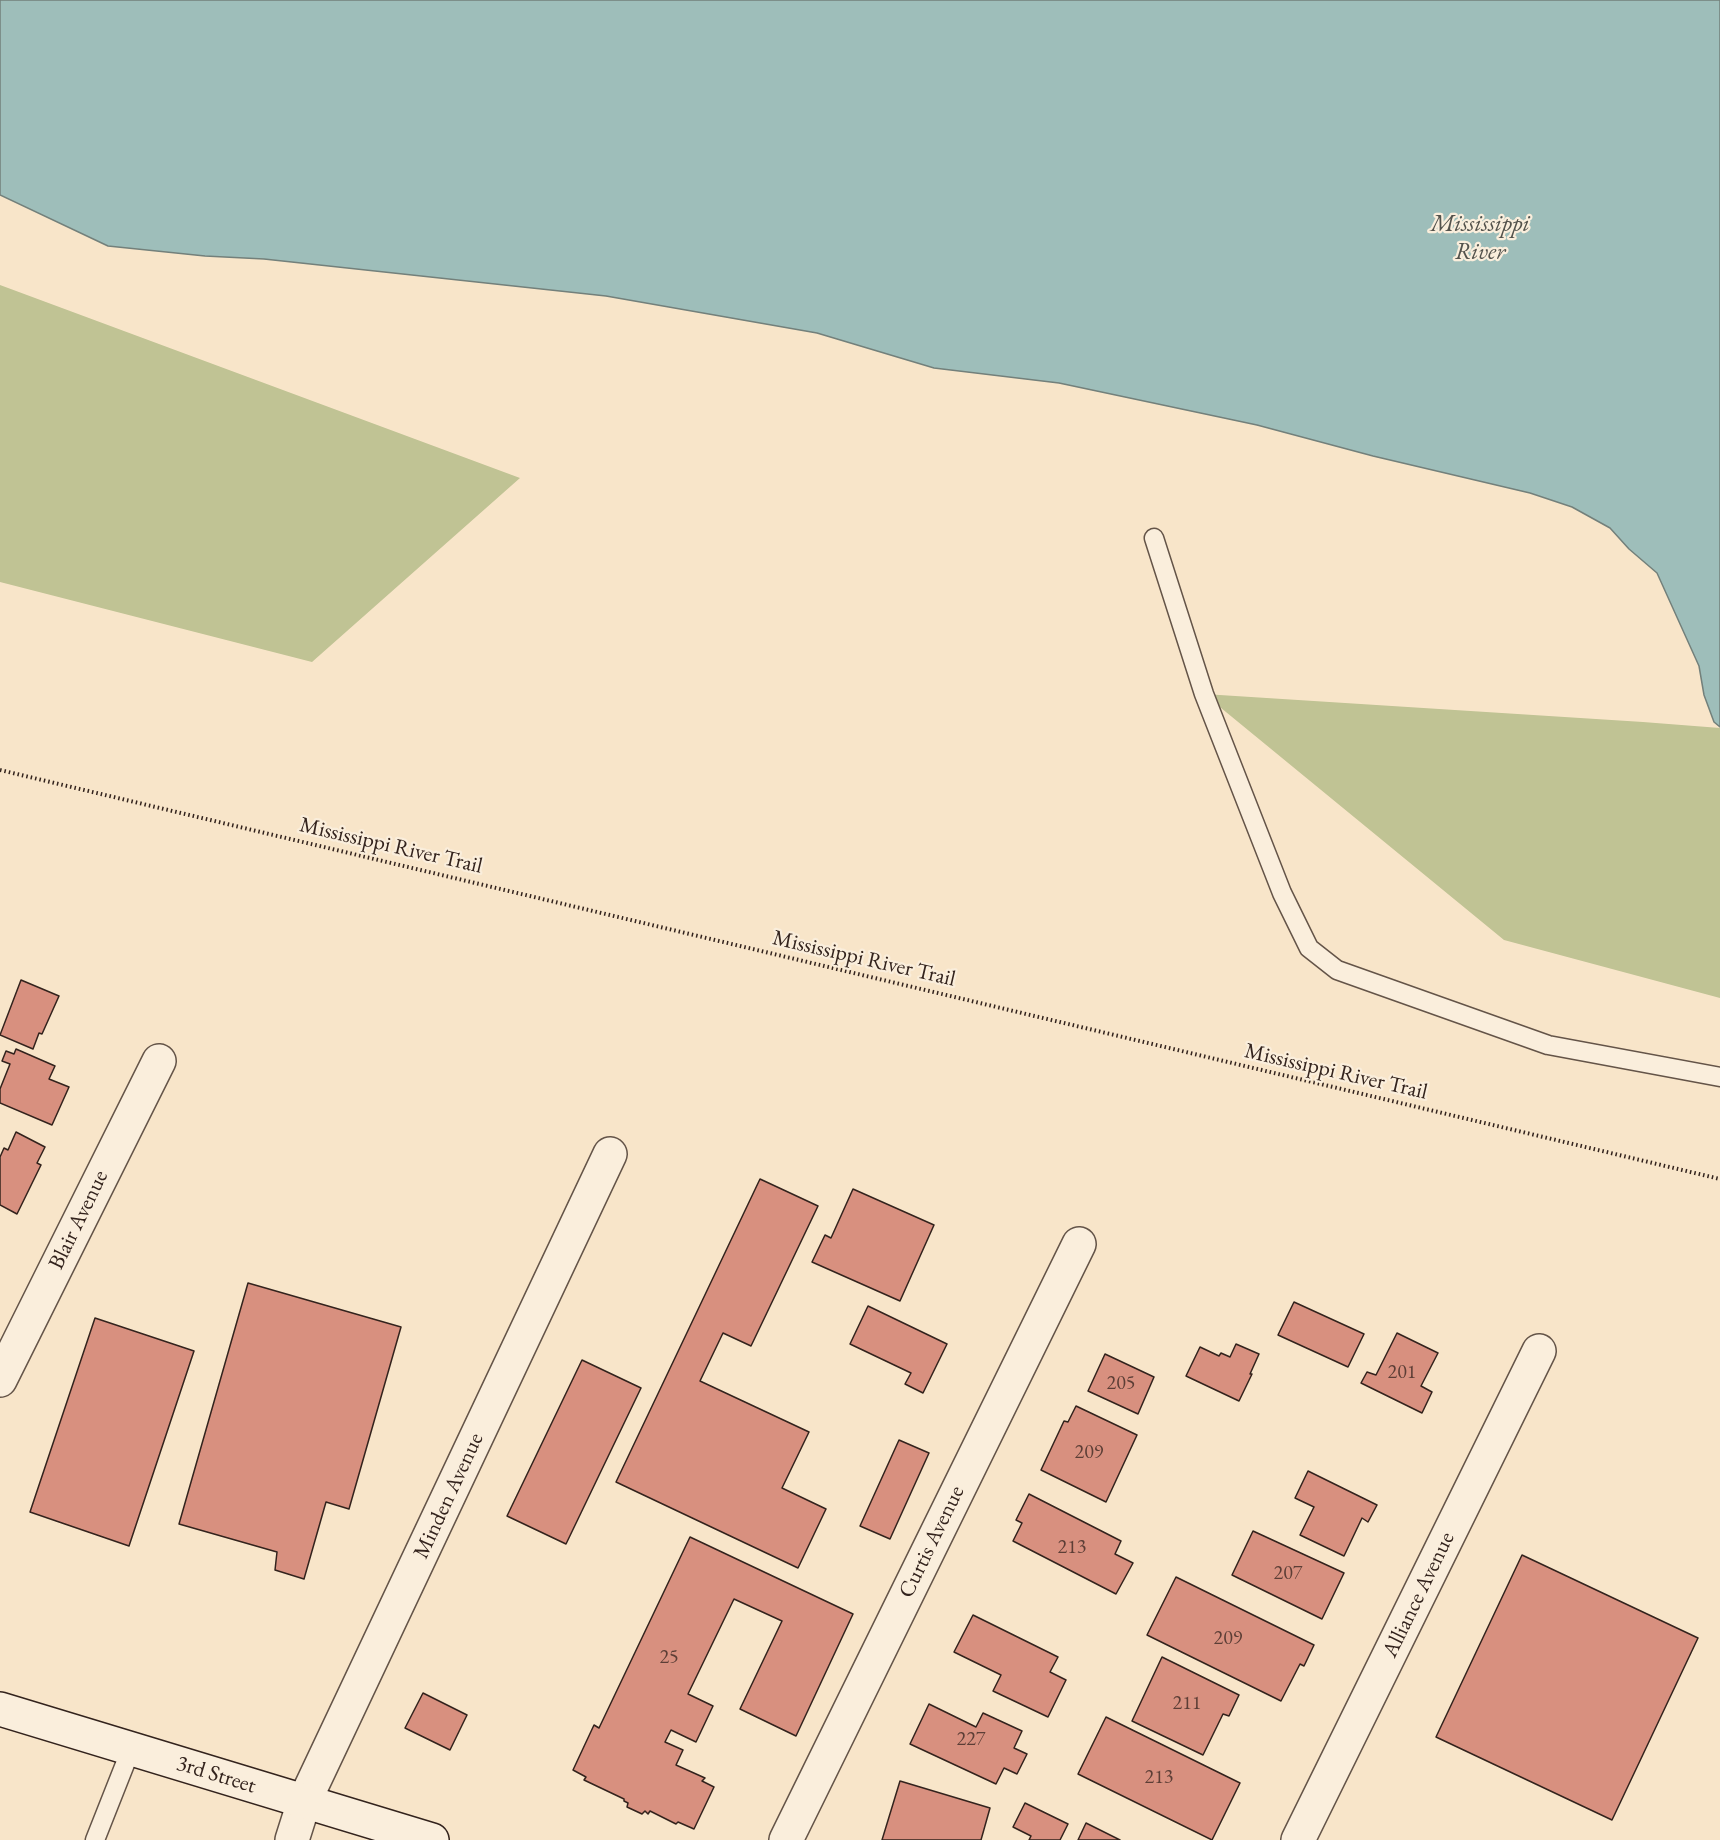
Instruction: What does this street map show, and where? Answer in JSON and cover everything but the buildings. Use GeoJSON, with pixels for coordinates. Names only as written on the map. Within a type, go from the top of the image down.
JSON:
{"type":"FeatureCollection","features":[{"type":"Feature","properties":{"kind":"street","name":"Blair Avenue"},"geometry":{"type":"LineString","coordinates":[[0,1380],[159,1061]]}},
{"type":"Feature","properties":{"kind":"street","name":"Minden Avenue"},"geometry":{"type":"LineString","coordinates":[[292,1840],[304,1802],[610,1154]]}},
{"type":"Feature","properties":{"kind":"street","name":"Curtis Avenue"},"geometry":{"type":"LineString","coordinates":[[786,1840],[1079,1244]]}},
{"type":"Feature","properties":{"kind":"street","name":"Alliance Avenue"},"geometry":{"type":"LineString","coordinates":[[1298,1840],[1539,1351]]}},
{"type":"Feature","properties":{"kind":"street","name":"3rd Street"},"geometry":{"type":"LineString","coordinates":[[0,1709],[432,1840]]}},
{"type":"Feature","properties":{"kind":"lane"},"geometry":{"type":"LineString","coordinates":[[1154,538],[1204,694],[1281,892],[1309,948],[1337,970],[1548,1045],[1720,1077]]}},
{"type":"Feature","properties":{"kind":"lane"},"geometry":{"type":"LineString","coordinates":[[95,1840],[131,1749]]}},
{"type":"Feature","properties":{"kind":"path","name":"Mississippi River Trail"},"geometry":{"type":"LineString","coordinates":[[0,770],[1720,1179]]}},
{"type":"Feature","properties":{"kind":"green space"},"geometry":{"type":"Polygon","coordinates":[[[0,285],[520,478],[312,662],[0,582],[0,285]]]}},
{"type":"Feature","properties":{"kind":"green space"},"geometry":{"type":"Polygon","coordinates":[[[1204,694],[1720,728],[1720,998],[1504,940],[1204,694]]]}},
{"type":"Feature","properties":{"kind":"water","name":"Mississippi River"},"geometry":{"type":"Polygon","coordinates":[[[0,0],[1720,0],[1720,727],[1714,722],[1704,695],[1699,666],[1657,573],[1629,549],[1610,528],[1572,507],[1530,493],[1373,456],[1257,425],[1059,383],[934,368],[817,333],[606,296],[264,259],[205,256],[108,246],[0,195],[0,0]]]}}]}
